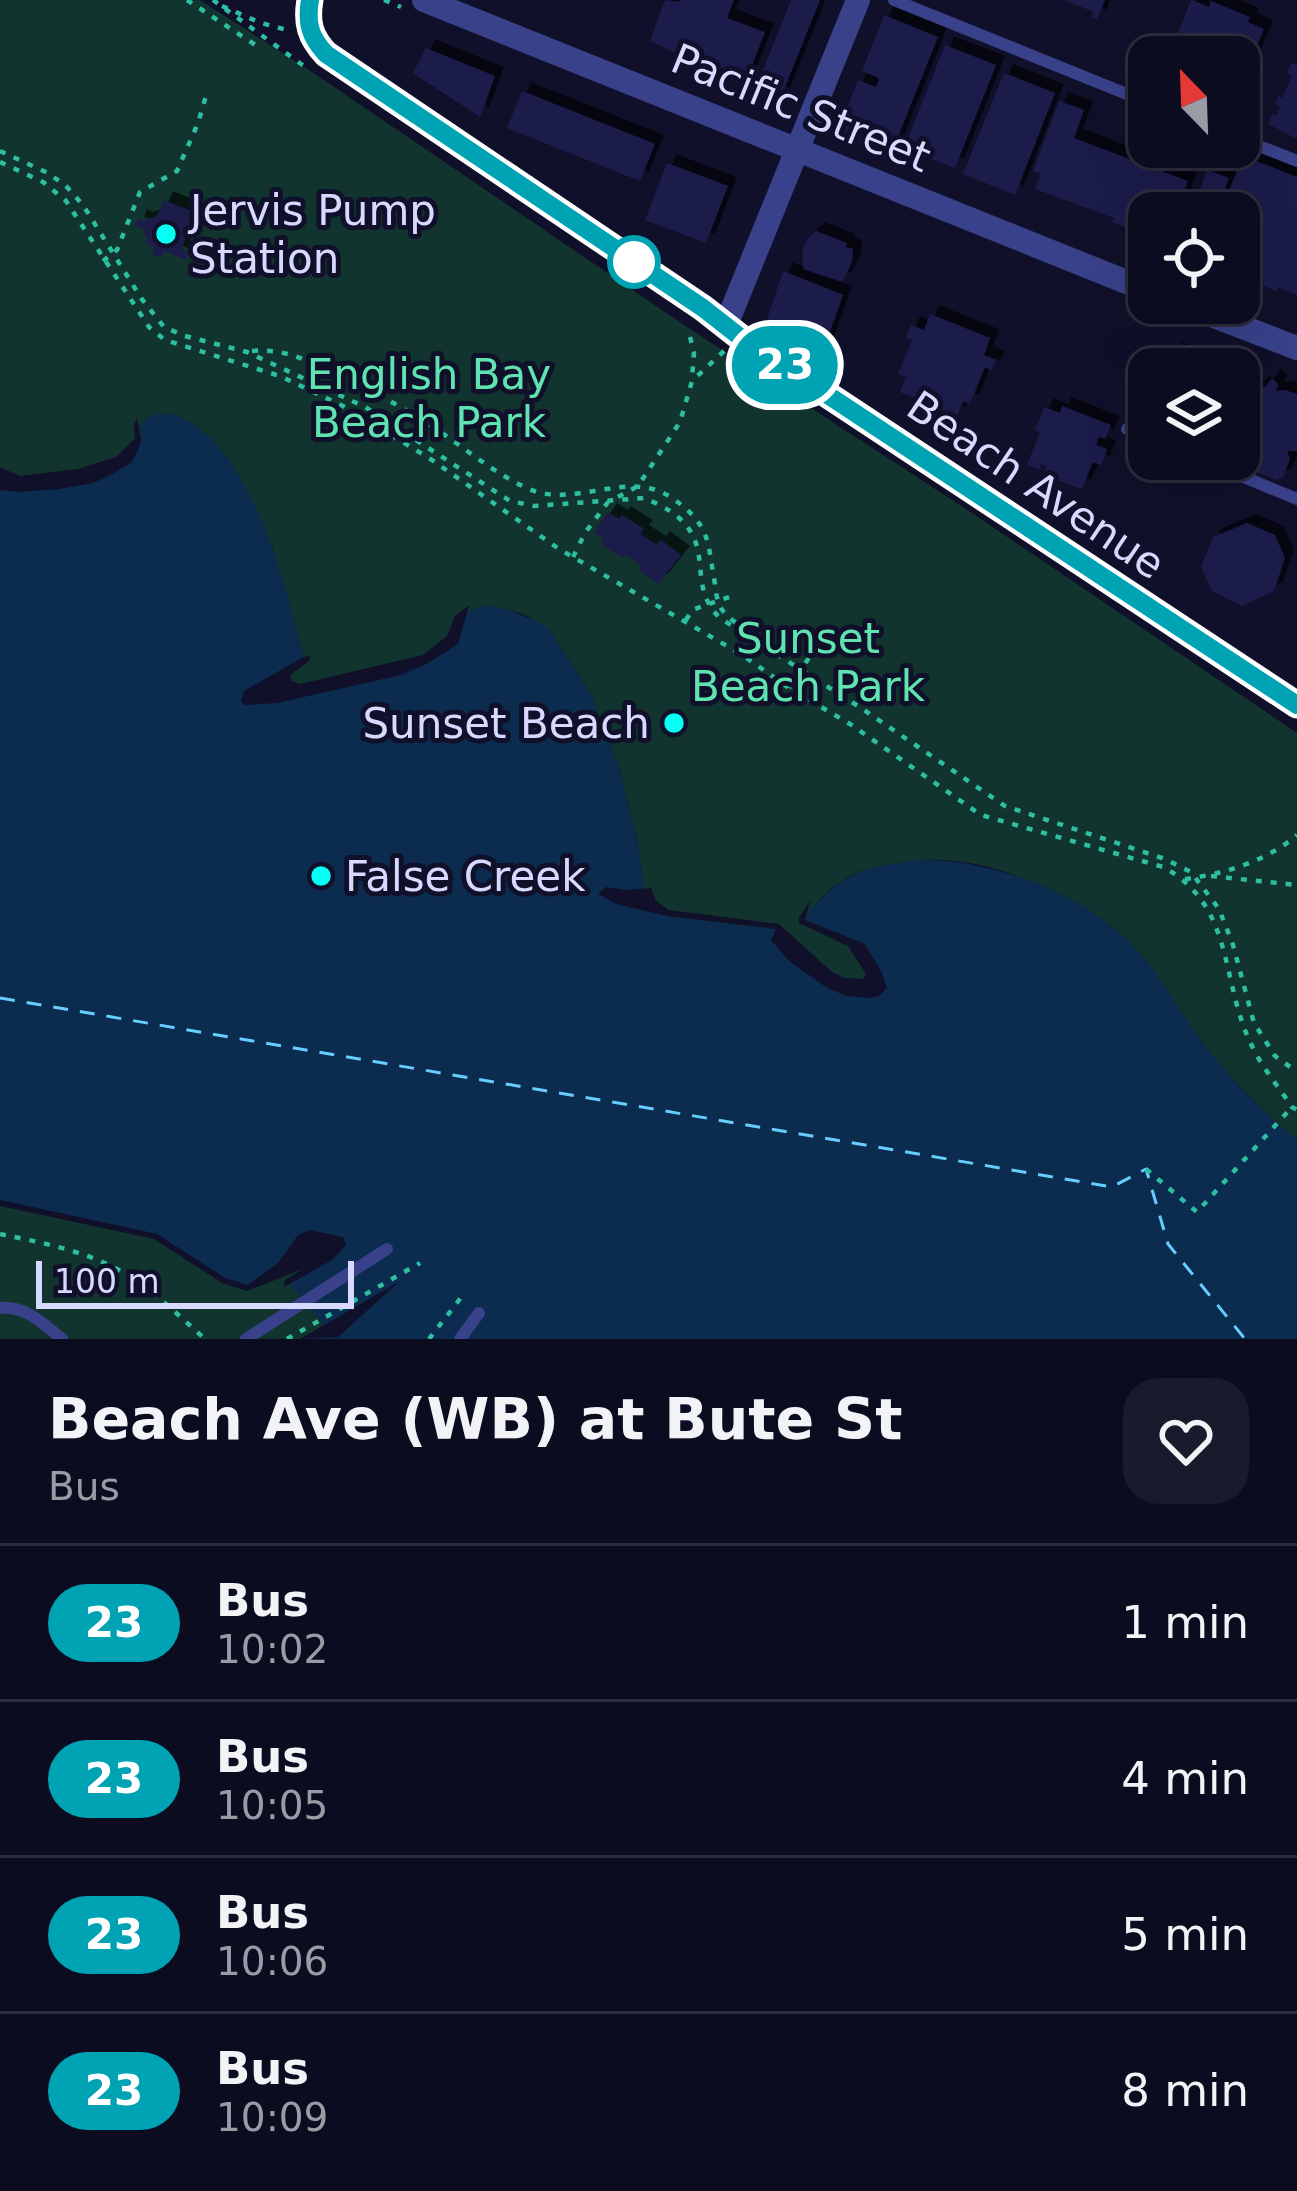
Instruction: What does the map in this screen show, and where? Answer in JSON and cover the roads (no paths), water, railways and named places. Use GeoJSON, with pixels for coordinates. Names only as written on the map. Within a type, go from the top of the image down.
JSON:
{"type":"FeatureCollection","features":[{"type":"Feature","properties":{"kind":"street","name":"Beach Avenue"},"geometry":{"type":"LineString","coordinates":[[310,0],[306,50],[326,54],[740,337],[1297,705]]}},
{"type":"Feature","properties":{"kind":"street","name":"Pacific Street"},"geometry":{"type":"LineString","coordinates":[[424,0],[1128,282]]}},
{"type":"Feature","properties":{"kind":"street"},"geometry":{"type":"LineString","coordinates":[[726,325],[858,0]]}},
{"type":"Feature","properties":{"kind":"street"},"geometry":{"type":"LineString","coordinates":[[1233,324],[1297,349]]}},
{"type":"Feature","properties":{"kind":"lane"},"geometry":{"type":"LineString","coordinates":[[894,0],[1128,95]]}},
{"type":"Feature","properties":{"kind":"lane"},"geometry":{"type":"LineString","coordinates":[[1260,146],[1297,161]]}},
{"type":"Feature","properties":{"kind":"lane"},"geometry":{"type":"LineString","coordinates":[[1251,480],[1297,499]]}},
{"type":"Feature","properties":{"kind":"lane"},"geometry":{"type":"LineString","coordinates":[[246,1339],[387,1249]]}},
{"type":"Feature","properties":{"kind":"lane"},"geometry":{"type":"LineString","coordinates":[[0,1308],[29,1312],[62,1339]]}},
{"type":"Feature","properties":{"kind":"lane"},"geometry":{"type":"LineString","coordinates":[[460,1339],[479,1313]]}},
{"type":"Feature","properties":{"kind":"water","name":"False Creek"},"geometry":{"type":"Polygon","coordinates":[[[173,414],[201,430],[224,454],[261,519],[304,657],[284,672],[300,690],[426,660],[452,640],[460,619],[487,605],[541,623],[550,631],[592,696],[619,768],[644,888],[651,905],[667,916],[777,929],[844,984],[872,977],[842,936],[804,920],[838,884],[878,867],[933,860],[995,870],[1056,892],[1112,927],[1151,967],[1223,1068],[1297,1140],[1297,1339],[302,1339],[324,1325],[290,1284],[320,1264],[248,1285],[225,1278],[156,1234],[0,1200],[0,473],[19,483],[120,462],[141,440],[140,424],[153,415],[173,414]]]}},
{"type":"Feature","properties":{"kind":"place","name":"Jervis Pump Station"},"geometry":{"type":"Point","coordinates":[166,234]}},
{"type":"Feature","properties":{"kind":"place","name":"Sunset Beach"},"geometry":{"type":"Point","coordinates":[674,723]}},
{"type":"Feature","properties":{"kind":"place","name":"False Creek"},"geometry":{"type":"Point","coordinates":[321,876]}},
{"type":"Feature","properties":{"kind":"park label","name":"English Bay Beach Park"},"geometry":{"type":"Point","coordinates":[429,398]}},
{"type":"Feature","properties":{"kind":"park label","name":"Sunset Beach Park"},"geometry":{"type":"Point","coordinates":[808,662]}}]}
